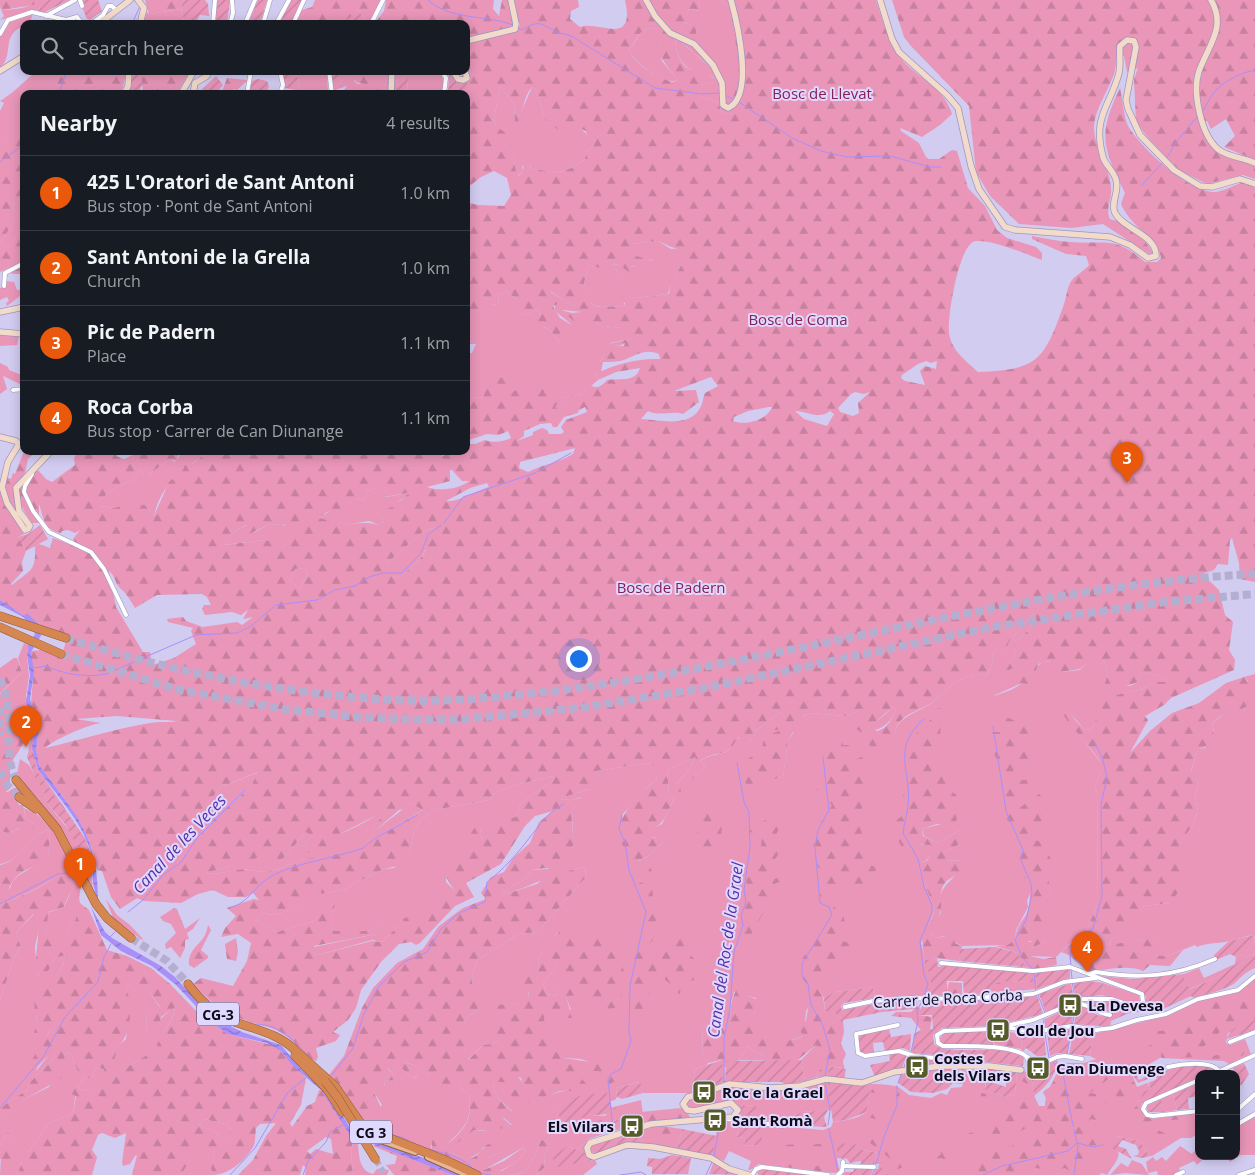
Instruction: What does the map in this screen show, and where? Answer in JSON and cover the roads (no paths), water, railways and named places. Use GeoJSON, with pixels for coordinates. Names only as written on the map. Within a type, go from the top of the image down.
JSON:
{"type":"FeatureCollection","features":[{"type":"Feature","properties":{"kind":"highway"},"geometry":{"type":"LineString","coordinates":[[0,616],[63,637]]}},
{"type":"Feature","properties":{"kind":"highway"},"geometry":{"type":"LineString","coordinates":[[0,627],[61,654]]}},
{"type":"Feature","properties":{"kind":"highway"},"geometry":{"type":"LineString","coordinates":[[16,780],[61,836],[91,897],[103,914],[130,938]]}},
{"type":"Feature","properties":{"kind":"highway"},"geometry":{"type":"LineString","coordinates":[[19,797],[46,816]]}},
{"type":"Feature","properties":{"kind":"highway","name":"CG-3"},"geometry":{"type":"LineString","coordinates":[[188,984],[215,1012],[232,1021],[258,1028],[280,1038],[293,1048],[325,1081],[338,1098],[376,1160]]}},
{"type":"Feature","properties":{"kind":"highway","name":"CG 3"},"geometry":{"type":"LineString","coordinates":[[258,1028],[276,1039],[291,1053],[331,1094],[352,1127],[366,1135]]}},
{"type":"Feature","properties":{"kind":"highway","name":"CG 3"},"geometry":{"type":"LineString","coordinates":[[293,1048],[334,1086],[364,1128],[450,1162],[477,1175]]}},
{"type":"Feature","properties":{"kind":"main road"},"geometry":{"type":"LineString","coordinates":[[104,20],[130,0]]}},
{"type":"Feature","properties":{"kind":"main road"},"geometry":{"type":"LineString","coordinates":[[138,0],[143,5],[141,20]]}},
{"type":"Feature","properties":{"kind":"main road"},"geometry":{"type":"LineString","coordinates":[[470,40],[515,29],[516,24],[511,0]]}},
{"type":"Feature","properties":{"kind":"main road"},"geometry":{"type":"LineString","coordinates":[[646,0],[655,16],[670,33],[694,44],[713,65],[722,83],[723,105],[728,108],[737,101],[742,81],[740,46],[731,0]]}},
{"type":"Feature","properties":{"kind":"main road"},"geometry":{"type":"LineString","coordinates":[[880,0],[892,39],[899,52],[947,95],[958,108],[970,166],[979,189],[1005,227],[1015,230],[1110,237],[1130,245],[1148,258],[1156,256],[1156,250],[1148,241],[1119,219],[1115,213],[1116,179],[1102,154],[1100,116],[1119,72],[1120,46],[1127,40],[1134,41],[1136,47],[1126,95],[1128,109],[1140,135],[1174,170],[1203,187],[1216,186],[1240,178],[1255,184]]}},
{"type":"Feature","properties":{"kind":"main road"},"geometry":{"type":"LineString","coordinates":[[1211,0],[1215,9],[1217,25],[1214,42],[1198,74],[1197,86],[1200,114],[1207,133],[1220,150],[1255,162]]}},
{"type":"Feature","properties":{"kind":"main road"},"geometry":{"type":"LineString","coordinates":[[0,71],[20,58]]}},
{"type":"Feature","properties":{"kind":"main road"},"geometry":{"type":"LineString","coordinates":[[126,90],[129,75]]}},
{"type":"Feature","properties":{"kind":"main road"},"geometry":{"type":"LineString","coordinates":[[183,90],[192,75]]}},
{"type":"Feature","properties":{"kind":"main road"},"geometry":{"type":"LineString","coordinates":[[194,90],[195,83],[207,75]]}},
{"type":"Feature","properties":{"kind":"main road"},"geometry":{"type":"LineString","coordinates":[[391,90],[392,75]]}},
{"type":"Feature","properties":{"kind":"main road"},"geometry":{"type":"LineString","coordinates":[[456,75],[458,79],[463,80],[467,78],[466,75]]}},
{"type":"Feature","properties":{"kind":"main road"},"geometry":{"type":"LineString","coordinates":[[0,312],[20,308]]}},
{"type":"Feature","properties":{"kind":"main road"},"geometry":{"type":"LineString","coordinates":[[0,332],[20,334]]}},
{"type":"Feature","properties":{"kind":"main road"},"geometry":{"type":"LineString","coordinates":[[0,437],[16,441],[20,444]]}},
{"type":"Feature","properties":{"kind":"main road"},"geometry":{"type":"LineString","coordinates":[[20,448],[8,462],[2,490],[7,503],[25,530],[28,530],[30,526],[19,511],[16,491],[20,483],[47,455]]}},
{"type":"Feature","properties":{"kind":"main road"},"geometry":{"type":"LineString","coordinates":[[751,1175],[729,1168],[711,1158],[653,1148],[627,1145],[594,1157],[587,1150],[590,1142],[641,1125],[726,1119],[736,1116],[738,1110],[733,1104],[690,1111],[683,1104],[688,1097],[729,1084],[772,1088],[800,1086],[826,1079],[857,1084],[894,1072],[941,1066],[989,1066],[1021,1070]]}},
{"type":"Feature","properties":{"kind":"main road","name":"CG 3"},"geometry":{"type":"LineString","coordinates":[[366,1135],[414,1152],[468,1175]]}},
{"type":"Feature","properties":{"kind":"street"},"geometry":{"type":"LineString","coordinates":[[46,16],[75,0]]}},
{"type":"Feature","properties":{"kind":"street"},"geometry":{"type":"LineString","coordinates":[[80,0],[82,6]]}},
{"type":"Feature","properties":{"kind":"street"},"geometry":{"type":"LineString","coordinates":[[213,20],[215,0]]}},
{"type":"Feature","properties":{"kind":"street"},"geometry":{"type":"LineString","coordinates":[[231,20],[233,13],[232,0]]}},
{"type":"Feature","properties":{"kind":"street"},"geometry":{"type":"LineString","coordinates":[[248,20],[255,0]]}},
{"type":"Feature","properties":{"kind":"street"},"geometry":{"type":"LineString","coordinates":[[264,20],[270,0]]}},
{"type":"Feature","properties":{"kind":"street"},"geometry":{"type":"LineString","coordinates":[[278,20],[289,0]]}},
{"type":"Feature","properties":{"kind":"street"},"geometry":{"type":"LineString","coordinates":[[295,20],[304,0]]}},
{"type":"Feature","properties":{"kind":"street"},"geometry":{"type":"LineString","coordinates":[[373,20],[384,0]]}},
{"type":"Feature","properties":{"kind":"street"},"geometry":{"type":"LineString","coordinates":[[96,20],[103,15],[107,7],[112,6],[116,10]]}},
{"type":"Feature","properties":{"kind":"street"},"geometry":{"type":"LineString","coordinates":[[0,34],[8,20],[32,12],[66,20],[78,17],[80,20]]}},
{"type":"Feature","properties":{"kind":"street"},"geometry":{"type":"LineString","coordinates":[[248,90],[250,75]]}},
{"type":"Feature","properties":{"kind":"street"},"geometry":{"type":"LineString","coordinates":[[281,75],[283,85],[281,90]]}},
{"type":"Feature","properties":{"kind":"street"},"geometry":{"type":"LineString","coordinates":[[330,75],[331,90]]}},
{"type":"Feature","properties":{"kind":"street"},"geometry":{"type":"LineString","coordinates":[[444,75],[446,78],[444,90]]}},
{"type":"Feature","properties":{"kind":"street"},"geometry":{"type":"LineString","coordinates":[[4,286],[5,272],[20,265]]}},
{"type":"Feature","properties":{"kind":"street"},"geometry":{"type":"LineString","coordinates":[[12,390],[20,388]]}},
{"type":"Feature","properties":{"kind":"street"},"geometry":{"type":"LineString","coordinates":[[34,467],[24,492],[33,511],[48,532],[91,552],[104,569],[126,615]]}},
{"type":"Feature","properties":{"kind":"street"},"geometry":{"type":"LineString","coordinates":[[1090,974],[1096,972],[1142,977],[1171,974],[1183,972],[1215,958]]}},
{"type":"Feature","properties":{"kind":"street"},"geometry":{"type":"LineString","coordinates":[[941,963],[1033,971],[1071,967],[1139,992],[1143,1002],[1135,1007],[1111,999],[1099,998],[1077,1001],[1044,1016],[1002,1027],[944,1031],[938,1033],[936,1040],[943,1046],[990,1048],[1019,1052],[1034,1066],[1066,1056],[1082,1059]]}},
{"type":"Feature","properties":{"kind":"street"},"geometry":{"type":"LineString","coordinates":[[1080,979],[1083,971]]}},
{"type":"Feature","properties":{"kind":"street"},"geometry":{"type":"LineString","coordinates":[[1002,1027],[1033,1032],[1073,1026],[1106,1029],[1166,1014],[1192,1001],[1238,990],[1255,976]]}},
{"type":"Feature","properties":{"kind":"street","name":"Carrer de Roca Corba"},"geometry":{"type":"LineString","coordinates":[[845,1007],[904,998],[960,999],[1033,994],[1072,980],[1097,978]]}},
{"type":"Feature","properties":{"kind":"street"},"geometry":{"type":"LineString","coordinates":[[1077,1001],[1088,1005],[1100,1013],[1110,1015]]}},
{"type":"Feature","properties":{"kind":"street"},"geometry":{"type":"LineString","coordinates":[[898,1025],[856,1034],[858,1053],[865,1056],[903,1051],[914,1056],[935,1058],[941,1066]]}},
{"type":"Feature","properties":{"kind":"street"},"geometry":{"type":"LineString","coordinates":[[1230,1042],[1255,1032]]}},
{"type":"Feature","properties":{"kind":"street"},"geometry":{"type":"LineString","coordinates":[[1221,1070],[1255,1055]]}},
{"type":"Feature","properties":{"kind":"street"},"geometry":{"type":"LineString","coordinates":[[1021,1070],[1029,1063]]}},
{"type":"Feature","properties":{"kind":"street"},"geometry":{"type":"LineString","coordinates":[[1168,1066],[1197,1063],[1213,1065],[1218,1070]]}},
{"type":"Feature","properties":{"kind":"street"},"geometry":{"type":"LineString","coordinates":[[1195,1082],[1146,1104],[1143,1110],[1147,1115],[1153,1116],[1195,1111]]}},
{"type":"Feature","properties":{"kind":"street"},"geometry":{"type":"LineString","coordinates":[[1240,1107],[1255,1094]]}},
{"type":"Feature","properties":{"kind":"street"},"geometry":{"type":"LineString","coordinates":[[1240,1123],[1255,1114]]}},
{"type":"Feature","properties":{"kind":"street"},"geometry":{"type":"LineString","coordinates":[[726,1119],[783,1126]]}},
{"type":"Feature","properties":{"kind":"street"},"geometry":{"type":"LineString","coordinates":[[838,1175],[841,1173],[843,1164],[874,1167]]}},
{"type":"Feature","properties":{"kind":"street"},"geometry":{"type":"LineString","coordinates":[[751,1175],[756,1169],[762,1167],[828,1175]]}},
{"type":"Feature","properties":{"kind":"street"},"geometry":{"type":"LineString","coordinates":[[1239,1175],[1255,1170]]}},
{"type":"Feature","properties":{"kind":"street"},"geometry":{"type":"LineString","coordinates":[[1176,1175],[1182,1172]]}},
{"type":"Feature","properties":{"kind":"water"},"geometry":{"type":"Polygon","coordinates":[[[0,600],[35,623],[0,605],[0,600]]]}},
{"type":"Feature","properties":{"kind":"water"},"geometry":{"type":"Polygon","coordinates":[[[29,645],[34,647],[31,652],[34,672],[30,699],[39,728],[36,750],[39,765],[74,812],[89,841],[97,877],[98,899],[93,881],[90,850],[86,839],[74,818],[38,769],[32,748],[35,726],[26,702],[30,675],[27,654],[29,645]]]}},
{"type":"Feature","properties":{"kind":"water"},"geometry":{"type":"Polygon","coordinates":[[[91,907],[105,932],[161,966],[175,977],[211,1016],[242,1032],[281,1045],[300,1068],[331,1096],[349,1126],[357,1133],[361,1141],[350,1135],[321,1090],[293,1066],[281,1051],[267,1043],[228,1034],[212,1023],[175,984],[152,966],[121,951],[101,935],[91,907]]]}},
{"type":"Feature","properties":{"kind":"water"},"geometry":{"type":"Polygon","coordinates":[[[367,1138],[427,1159],[462,1175],[452,1175],[370,1143],[367,1138]]]}},
{"type":"Feature","properties":{"kind":"waterway"},"geometry":{"type":"LineString","coordinates":[[428,0],[437,7],[447,11],[513,25]]}},
{"type":"Feature","properties":{"kind":"waterway"},"geometry":{"type":"LineString","coordinates":[[134,20],[140,6]]}},
{"type":"Feature","properties":{"kind":"waterway"},"geometry":{"type":"LineString","coordinates":[[519,28],[522,30],[540,24],[571,36],[655,88],[703,94],[721,93]]}},
{"type":"Feature","properties":{"kind":"waterway"},"geometry":{"type":"LineString","coordinates":[[1202,112],[1211,96],[1226,82],[1255,70]]}},
{"type":"Feature","properties":{"kind":"waterway"},"geometry":{"type":"LineString","coordinates":[[60,90],[65,75]]}},
{"type":"Feature","properties":{"kind":"waterway"},"geometry":{"type":"LineString","coordinates":[[725,95],[735,100]]}},
{"type":"Feature","properties":{"kind":"waterway"},"geometry":{"type":"LineString","coordinates":[[739,102],[792,138],[821,151],[847,157],[890,156],[930,167],[941,167]]}},
{"type":"Feature","properties":{"kind":"waterway"},"geometry":{"type":"LineString","coordinates":[[1166,159],[1177,141],[1197,117]]}},
{"type":"Feature","properties":{"kind":"waterway"},"geometry":{"type":"LineString","coordinates":[[0,162],[20,147]]}},
{"type":"Feature","properties":{"kind":"waterway"},"geometry":{"type":"LineString","coordinates":[[1142,185],[1163,162]]}},
{"type":"Feature","properties":{"kind":"waterway"},"geometry":{"type":"LineString","coordinates":[[444,523],[463,497],[535,473],[571,453]]}},
{"type":"Feature","properties":{"kind":"waterway"},"geometry":{"type":"LineString","coordinates":[[33,668],[46,666],[67,673],[83,675],[106,674],[196,635],[237,633],[250,627],[276,605],[317,600],[335,590],[355,586],[369,577],[383,573],[402,573],[421,553],[428,535],[441,525]]}},
{"type":"Feature","properties":{"kind":"waterway"},"geometry":{"type":"LineString","coordinates":[[27,617],[36,626],[38,635],[31,646]]}},
{"type":"Feature","properties":{"kind":"waterway"},"geometry":{"type":"LineString","coordinates":[[924,719],[914,730],[905,750],[908,806],[903,833],[918,859],[924,887],[932,905],[932,912],[920,941],[924,975],[928,984],[924,997]]}},
{"type":"Feature","properties":{"kind":"waterway"},"geometry":{"type":"LineString","coordinates":[[993,726],[1006,811],[1023,850],[1021,860],[1031,884],[1032,894],[1026,920],[1015,940],[1022,957],[1032,968]]}},
{"type":"Feature","properties":{"kind":"waterway"},"geometry":{"type":"LineString","coordinates":[[1071,966],[1070,955],[1073,947],[1093,928],[1102,896],[1101,805],[1107,777],[1102,757],[1094,741]]}},
{"type":"Feature","properties":{"kind":"waterway"},"geometry":{"type":"LineString","coordinates":[[823,757],[829,810],[818,830],[815,847],[820,903],[829,907],[832,915],[802,964],[802,975],[808,984],[811,1005],[823,1026],[830,1050],[825,1076]]}},
{"type":"Feature","properties":{"kind":"waterway","name":"Canal del Roc de la Grael"},"geometry":{"type":"LineString","coordinates":[[724,1082],[724,1038],[730,1009],[734,952],[743,925],[741,916],[746,901],[744,890],[750,847],[749,812],[744,802],[737,763]]}},
{"type":"Feature","properties":{"kind":"waterway","name":"Canal de les Veces"},"geometry":{"type":"LineString","coordinates":[[128,912],[143,900],[163,875],[180,863],[198,837],[245,790]]}},
{"type":"Feature","properties":{"kind":"waterway"},"geometry":{"type":"LineString","coordinates":[[332,1075],[353,1048],[364,1014],[379,986],[404,962],[427,952],[441,929],[459,913],[485,902],[487,882],[510,861],[548,815],[564,804]]}},
{"type":"Feature","properties":{"kind":"waterway"},"geometry":{"type":"LineString","coordinates":[[228,908],[240,904],[262,883],[276,874],[299,865],[363,848],[374,839],[417,815]]}},
{"type":"Feature","properties":{"kind":"waterway"},"geometry":{"type":"LineString","coordinates":[[613,1130],[608,1079],[611,1074],[621,1069],[631,1041],[629,1032],[630,986],[646,912],[629,870],[625,842],[619,829],[622,815]]}},
{"type":"Feature","properties":{"kind":"waterway"},"geometry":{"type":"LineString","coordinates":[[0,904],[58,874],[75,872]]}},
{"type":"Feature","properties":{"kind":"waterway","name":"Canal de les Veces"},"geometry":{"type":"LineString","coordinates":[[110,937],[115,932]]}},
{"type":"Feature","properties":{"kind":"waterway"},"geometry":{"type":"LineString","coordinates":[[0,1108],[44,1056],[65,1017],[98,982],[104,957],[111,944]]}},
{"type":"Feature","properties":{"kind":"waterway"},"geometry":{"type":"LineString","coordinates":[[1071,970],[1072,978]]}},
{"type":"Feature","properties":{"kind":"waterway"},"geometry":{"type":"LineString","coordinates":[[1034,973],[1036,992]]}},
{"type":"Feature","properties":{"kind":"waterway"},"geometry":{"type":"LineString","coordinates":[[1072,982],[1076,1001]]}},
{"type":"Feature","properties":{"kind":"waterway"},"geometry":{"type":"LineString","coordinates":[[1038,995],[1045,1013]]}},
{"type":"Feature","properties":{"kind":"waterway"},"geometry":{"type":"LineString","coordinates":[[911,1052],[918,1021],[917,1011],[922,1001]]}},
{"type":"Feature","properties":{"kind":"waterway"},"geometry":{"type":"LineString","coordinates":[[1067,1055],[1076,1005]]}},
{"type":"Feature","properties":{"kind":"waterway"},"geometry":{"type":"LineString","coordinates":[[1043,1029],[1044,1019]]}},
{"type":"Feature","properties":{"kind":"waterway"},"geometry":{"type":"LineString","coordinates":[[221,1023],[239,1027]]}},
{"type":"Feature","properties":{"kind":"waterway"},"geometry":{"type":"LineString","coordinates":[[256,1025],[265,1025],[281,1031],[296,1043],[315,1063]]}},
{"type":"Feature","properties":{"kind":"waterway"},"geometry":{"type":"LineString","coordinates":[[1045,1034],[1049,1058]]}},
{"type":"Feature","properties":{"kind":"waterway"},"geometry":{"type":"LineString","coordinates":[[904,1067],[908,1056]]}},
{"type":"Feature","properties":{"kind":"waterway"},"geometry":{"type":"LineString","coordinates":[[1053,1062],[1062,1073]]}},
{"type":"Feature","properties":{"kind":"waterway"},"geometry":{"type":"LineString","coordinates":[[1065,1063],[1063,1074],[1073,1126]]}},
{"type":"Feature","properties":{"kind":"waterway"},"geometry":{"type":"LineString","coordinates":[[898,1083],[902,1073]]}},
{"type":"Feature","properties":{"kind":"waterway"},"geometry":{"type":"LineString","coordinates":[[230,1175],[255,1148],[288,1092],[307,1077]]}},
{"type":"Feature","properties":{"kind":"waterway"},"geometry":{"type":"LineString","coordinates":[[825,1083],[830,1111],[828,1125]]}},
{"type":"Feature","properties":{"kind":"waterway"},"geometry":{"type":"LineString","coordinates":[[876,1164],[884,1137],[897,1105],[897,1086]]}},
{"type":"Feature","properties":{"kind":"waterway","name":"Canal del Roc de la Grael"},"geometry":{"type":"LineString","coordinates":[[724,1089],[724,1102]]}},
{"type":"Feature","properties":{"kind":"waterway","name":"Canal del Roc de la Grael"},"geometry":{"type":"LineString","coordinates":[[722,1115],[723,1106]]}},
{"type":"Feature","properties":{"kind":"waterway"},"geometry":{"type":"LineString","coordinates":[[364,1122],[371,1127]]}},
{"type":"Feature","properties":{"kind":"waterway","name":"Canal del Roc de la Grael"},"geometry":{"type":"LineString","coordinates":[[714,1156],[720,1122]]}},
{"type":"Feature","properties":{"kind":"waterway"},"geometry":{"type":"LineString","coordinates":[[303,1175],[308,1161],[326,1142],[330,1132],[343,1125]]}},
{"type":"Feature","properties":{"kind":"waterway"},"geometry":{"type":"LineString","coordinates":[[829,1129],[838,1172]]}},
{"type":"Feature","properties":{"kind":"waterway"},"geometry":{"type":"LineString","coordinates":[[1074,1130],[1078,1146],[1074,1175]]}},
{"type":"Feature","properties":{"kind":"waterway"},"geometry":{"type":"LineString","coordinates":[[388,1134],[404,1138],[412,1143]]}},
{"type":"Feature","properties":{"kind":"waterway"},"geometry":{"type":"LineString","coordinates":[[983,1175],[1002,1166],[1068,1151],[1077,1143],[1093,1147],[1103,1145]]}},
{"type":"Feature","properties":{"kind":"waterway"},"geometry":{"type":"LineString","coordinates":[[428,1149],[458,1158],[473,1169]]}},
{"type":"Feature","properties":{"kind":"waterway","name":"Canal del Roc de la Grael"},"geometry":{"type":"LineString","coordinates":[[706,1175],[712,1162]]}},
{"type":"Feature","properties":{"kind":"waterway"},"geometry":{"type":"LineString","coordinates":[[872,1175],[874,1170]]}},
{"type":"Feature","properties":{"kind":"waterway"},"geometry":{"type":"LineString","coordinates":[[620,1175],[641,1172],[646,1175]]}},
{"type":"Feature","properties":{"kind":"waterway"},"geometry":{"type":"LineString","coordinates":[[479,1173],[491,1175]]}},
{"type":"Feature","properties":{"kind":"tunnel"},"geometry":{"type":"LineString","coordinates":[[66,638],[164,666],[264,686],[362,698],[438,701],[554,691],[655,676],[1053,597],[1154,583],[1255,574]]}},
{"type":"Feature","properties":{"kind":"tunnel"},"geometry":{"type":"LineString","coordinates":[[61,654],[180,690],[283,709],[368,718],[454,720],[579,708],[705,688],[992,627],[1165,602],[1255,594]]}},
{"type":"Feature","properties":{"kind":"tunnel"},"geometry":{"type":"LineString","coordinates":[[0,679],[8,706],[9,756],[16,780]]}},
{"type":"Feature","properties":{"kind":"tunnel"},"geometry":{"type":"LineString","coordinates":[[0,708],[0,735]]}},
{"type":"Feature","properties":{"kind":"tunnel"},"geometry":{"type":"LineString","coordinates":[[0,771],[7,785],[19,797]]}},
{"type":"Feature","properties":{"kind":"tunnel"},"geometry":{"type":"LineString","coordinates":[[131,938],[167,961],[188,984]]}},
{"type":"Feature","properties":{"kind":"tunnel"},"geometry":{"type":"LineString","coordinates":[[376,1160],[385,1175]]}},
{"type":"Feature","properties":{"kind":"place","name":"Pic de Padern"},"geometry":{"type":"Point","coordinates":[1127,483]}},
{"type":"Feature","properties":{"kind":"place","name":"Sant Antoni de la Grella"},"geometry":{"type":"Point","coordinates":[26,747]}},
{"type":"Feature","properties":{"kind":"place","name":"425 L'Oratori de Sant Antoni"},"geometry":{"type":"Point","coordinates":[80,889]}},
{"type":"Feature","properties":{"kind":"place","name":"Roca Corba"},"geometry":{"type":"Point","coordinates":[1087,972]}},
{"type":"Feature","properties":{"kind":"place","name":"La Devesa"},"geometry":{"type":"Point","coordinates":[1070,1005]}},
{"type":"Feature","properties":{"kind":"place","name":"Coll de Jou"},"geometry":{"type":"Point","coordinates":[998,1030]}},
{"type":"Feature","properties":{"kind":"place","name":"Costes dels Vilars"},"geometry":{"type":"Point","coordinates":[917,1067]}},
{"type":"Feature","properties":{"kind":"place","name":"Can Diumenge"},"geometry":{"type":"Point","coordinates":[1038,1068]}},
{"type":"Feature","properties":{"kind":"place","name":"Roc e la Grael"},"geometry":{"type":"Point","coordinates":[704,1092]}},
{"type":"Feature","properties":{"kind":"place","name":"Sant Romà"},"geometry":{"type":"Point","coordinates":[715,1120]}},
{"type":"Feature","properties":{"kind":"place","name":"Els Vilars"},"geometry":{"type":"Point","coordinates":[632,1126]}},
{"type":"Feature","properties":{"kind":"park label","name":"Bosc de Llevat"},"geometry":{"type":"Point","coordinates":[822,93]}},
{"type":"Feature","properties":{"kind":"park label","name":"Bosc de Coma"},"geometry":{"type":"Point","coordinates":[798,319]}},
{"type":"Feature","properties":{"kind":"park label","name":"Bosc de Padern"},"geometry":{"type":"Point","coordinates":[671,587]}}]}
